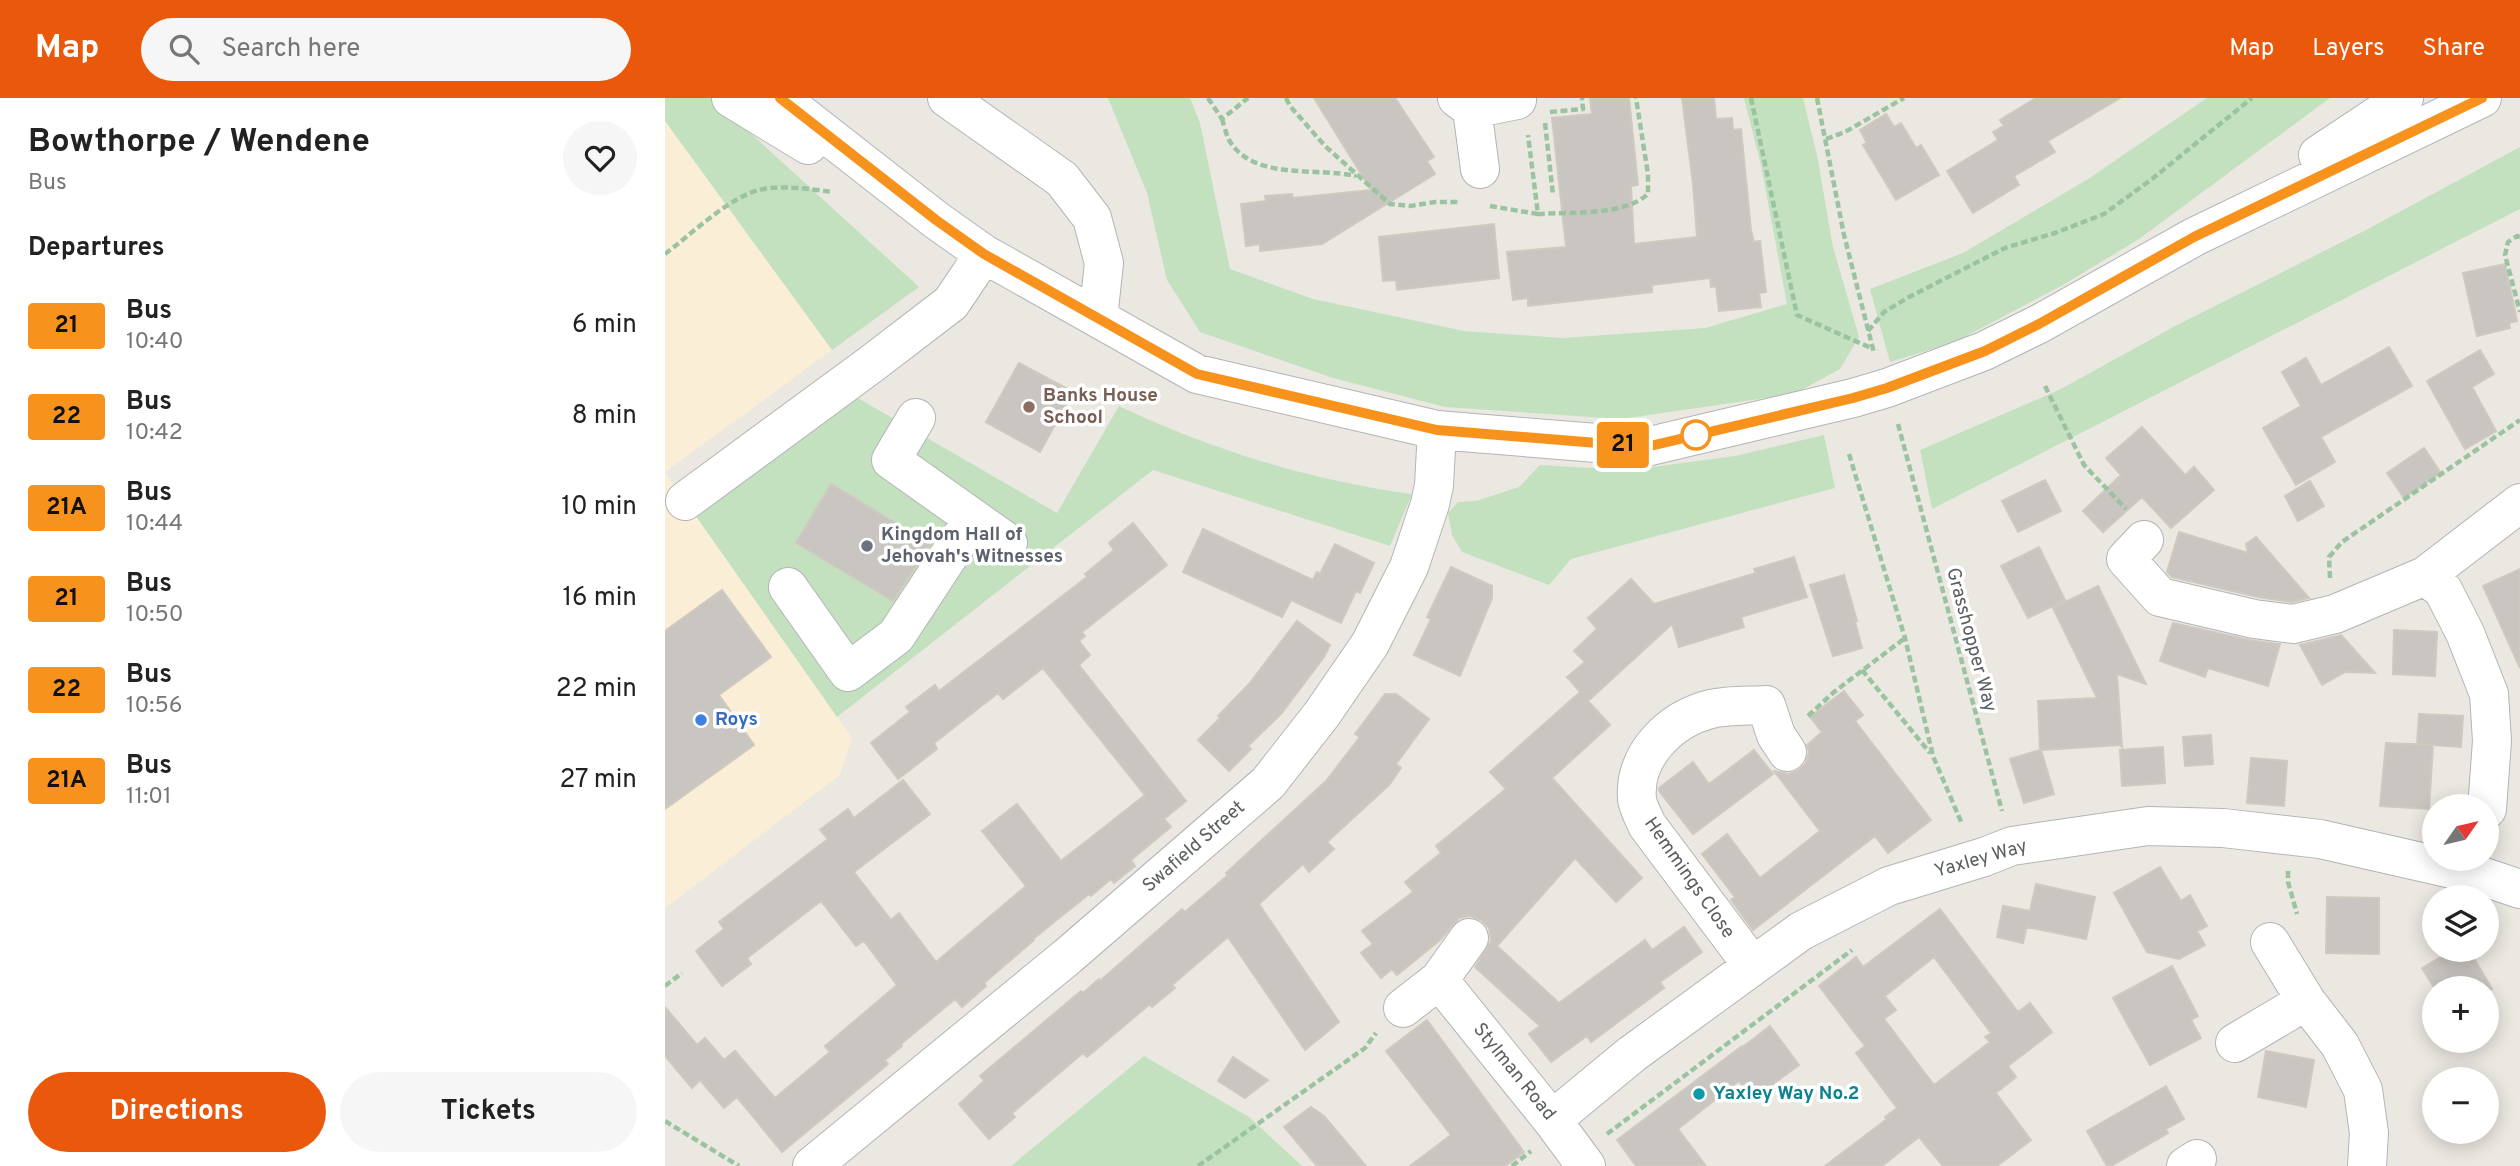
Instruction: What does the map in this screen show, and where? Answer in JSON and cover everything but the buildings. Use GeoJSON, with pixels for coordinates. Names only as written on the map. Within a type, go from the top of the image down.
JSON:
{"type":"FeatureCollection","features":[{"type":"Feature","properties":{"kind":"street"},"geometry":{"type":"LineString","coordinates":[[731,98],[936,220]]}},
{"type":"Feature","properties":{"kind":"street"},"geometry":{"type":"LineString","coordinates":[[780,98],[936,220],[984,254],[1197,374],[1437,430],[1646,447],[1853,398],[1985,351],[2039,324],[2194,237],[2482,98]]}},
{"type":"Feature","properties":{"kind":"street"},"geometry":{"type":"LineString","coordinates":[[947,98],[1062,179],[1092,218],[1104,263],[1098,318]]}},
{"type":"Feature","properties":{"kind":"street"},"geometry":{"type":"LineString","coordinates":[[2194,237],[2404,98]]}},
{"type":"Feature","properties":{"kind":"street"},"geometry":{"type":"LineString","coordinates":[[1480,169],[1464,104],[1517,100]]}},
{"type":"Feature","properties":{"kind":"street"},"geometry":{"type":"LineString","coordinates":[[685,501],[951,303],[984,254]]}},
{"type":"Feature","properties":{"kind":"street"},"geometry":{"type":"LineString","coordinates":[[916,418],[891,460],[1008,543]]}},
{"type":"Feature","properties":{"kind":"street","name":"Swafield Street"},"geometry":{"type":"LineString","coordinates":[[812,1166],[1068,956],[1268,783],[1322,714],[1370,643],[1409,567],[1432,495],[1437,430]]}},
{"type":"Feature","properties":{"kind":"street"},"geometry":{"type":"LineString","coordinates":[[2124,558],[2160,597],[2254,619],[2293,624],[2335,614],[2425,576],[2520,503]]}},
{"type":"Feature","properties":{"kind":"street"},"geometry":{"type":"LineString","coordinates":[[788,587],[848,672],[896,636],[974,519]]}},
{"type":"Feature","properties":{"kind":"street"},"geometry":{"type":"LineString","coordinates":[[2425,576],[2443,590],[2465,633],[2489,694],[2492,741],[2488,794]]}},
{"type":"Feature","properties":{"kind":"street","name":"Hemmings Close"},"geometry":{"type":"LineString","coordinates":[[1752,965],[1647,825],[1637,801],[1639,773],[1649,749],[1676,724],[1710,709],[1776,717]]}},
{"type":"Feature","properties":{"kind":"street","name":"Yaxley Way"},"geometry":{"type":"LineString","coordinates":[[1552,1119],[1632,1054],[1801,931],[1889,886],[1998,852],[2148,825],[2223,828],[2288,835],[2422,857]]}},
{"type":"Feature","properties":{"kind":"street","name":"Yaxley Way"},"geometry":{"type":"LineString","coordinates":[[2488,872],[2520,889]]}},
{"type":"Feature","properties":{"kind":"street"},"geometry":{"type":"LineString","coordinates":[[1403,1008],[1439,980],[1469,938]]}},
{"type":"Feature","properties":{"kind":"street"},"geometry":{"type":"LineString","coordinates":[[2275,951],[2306,1001],[2340,1045],[2363,1090],[2369,1133],[2367,1166]]}},
{"type":"Feature","properties":{"kind":"street","name":"Stylman Road"},"geometry":{"type":"LineString","coordinates":[[1439,980],[1552,1119],[1582,1161]]}},
{"type":"Feature","properties":{"kind":"street"},"geometry":{"type":"LineString","coordinates":[[2235,1042],[2306,1001]]}},
{"type":"Feature","properties":{"kind":"path"},"geometry":{"type":"LineString","coordinates":[[1208,98],[1222,119],[1229,140],[1243,156],[1265,166],[1290,171],[1335,171],[1356,176]]}},
{"type":"Feature","properties":{"kind":"path"},"geometry":{"type":"LineString","coordinates":[[1222,119],[1248,98]]}},
{"type":"Feature","properties":{"kind":"path"},"geometry":{"type":"LineString","coordinates":[[1286,98],[1325,146],[1390,204],[1410,206],[1435,202],[1465,202],[1461,171],[1480,169]]}},
{"type":"Feature","properties":{"kind":"path"},"geometry":{"type":"LineString","coordinates":[[1553,195],[1544,112],[1583,109],[1582,98]]}},
{"type":"Feature","properties":{"kind":"path"},"geometry":{"type":"LineString","coordinates":[[1538,214],[1598,211],[1637,204],[1648,194],[1636,98]]}},
{"type":"Feature","properties":{"kind":"path"},"geometry":{"type":"LineString","coordinates":[[1751,98],[1797,315],[1872,349],[1844,235],[1817,98]]}},
{"type":"Feature","properties":{"kind":"path"},"geometry":{"type":"LineString","coordinates":[[1826,139],[1845,132],[1904,98]]}},
{"type":"Feature","properties":{"kind":"path"},"geometry":{"type":"LineString","coordinates":[[1868,331],[1884,312],[2005,248],[2104,214],[2163,171],[2252,98]]}},
{"type":"Feature","properties":{"kind":"path"},"geometry":{"type":"LineString","coordinates":[[665,254],[727,206],[752,192],[790,187],[833,192]]}},
{"type":"Feature","properties":{"kind":"path"},"geometry":{"type":"LineString","coordinates":[[2520,237],[2517,236],[2508,243],[2505,255],[2520,312]]}},
{"type":"Feature","properties":{"kind":"path"},"geometry":{"type":"LineString","coordinates":[[2045,386],[2084,465],[2132,516],[2124,558]]}},
{"type":"Feature","properties":{"kind":"path"},"geometry":{"type":"LineString","coordinates":[[2335,614],[2329,557],[2342,542],[2520,420]]}},
{"type":"Feature","properties":{"kind":"path","name":"Grasshopper Way"},"geometry":{"type":"LineString","coordinates":[[1904,441],[1998,852]]}},
{"type":"Feature","properties":{"kind":"path"},"geometry":{"type":"LineString","coordinates":[[1849,454],[1905,638],[1933,756],[1964,830],[1998,852]]}},
{"type":"Feature","properties":{"kind":"path"},"geometry":{"type":"LineString","coordinates":[[1776,717],[1791,732],[1862,670],[1905,638]]}},
{"type":"Feature","properties":{"kind":"path"},"geometry":{"type":"LineString","coordinates":[[1862,670],[1933,756]]}},
{"type":"Feature","properties":{"kind":"path"},"geometry":{"type":"LineString","coordinates":[[2275,951],[2295,942],[2299,922],[2288,882],[2288,835]]}},
{"type":"Feature","properties":{"kind":"path"},"geometry":{"type":"LineString","coordinates":[[1582,1161],[1853,949]]}},
{"type":"Feature","properties":{"kind":"path"},"geometry":{"type":"LineString","coordinates":[[665,986],[682,973]]}},
{"type":"Feature","properties":{"kind":"path"},"geometry":{"type":"LineString","coordinates":[[1198,1166],[1365,1048]]}},
{"type":"Feature","properties":{"kind":"path"},"geometry":{"type":"LineString","coordinates":[[665,1121],[739,1166]]}},
{"type":"Feature","properties":{"kind":"shaded area"},"geometry":{"type":"Polygon","coordinates":[[[665,121],[832,350],[665,472],[665,121]]]}},
{"type":"Feature","properties":{"kind":"shaded area"},"geometry":{"type":"Polygon","coordinates":[[[665,472],[852,738],[840,775],[665,908],[665,472]]]}},
{"type":"Feature","properties":{"kind":"green space"},"geometry":{"type":"Polygon","coordinates":[[[665,98],[712,98],[919,287],[832,350],[665,121],[665,98]]]}},
{"type":"Feature","properties":{"kind":"green space"},"geometry":{"type":"Polygon","coordinates":[[[1108,98],[1190,98],[1200,123],[1230,269],[1313,299],[1464,331],[1562,338],[1705,328],[1787,304],[1761,165],[1744,98],[1803,98],[1817,155],[1833,247],[1859,337],[1840,369],[1794,394],[1621,419],[1445,407],[1333,378],[1200,332],[1167,280],[1147,193],[1108,98]]]}},
{"type":"Feature","properties":{"kind":"green space"},"geometry":{"type":"Polygon","coordinates":[[[2207,98],[2330,98],[2139,239],[2063,285],[1955,342],[1890,362],[1870,289],[1963,253],[2088,179],[2207,98]]]}},
{"type":"Feature","properties":{"kind":"green space"},"geometry":{"type":"Polygon","coordinates":[[[2520,147],[2520,209],[1932,509],[1920,450],[2059,390],[2177,325],[2364,231],[2520,147]]]}},
{"type":"Feature","properties":{"kind":"green space"},"geometry":{"type":"Polygon","coordinates":[[[856,397],[1057,513],[1119,406],[1190,436],[1262,461],[1336,481],[1412,494],[1390,546],[1153,470],[837,717],[693,512],[856,397]]]}},
{"type":"Feature","properties":{"kind":"green space"},"geometry":{"type":"Polygon","coordinates":[[[1824,435],[1835,488],[1571,559],[1549,585],[1462,552],[1452,535],[1448,513],[1458,502],[1476,501],[1519,487],[1540,465],[1629,470],[1735,456],[1824,435]]]}},
{"type":"Feature","properties":{"kind":"green space"},"geometry":{"type":"Polygon","coordinates":[[[1144,1056],[1249,1117],[1302,1166],[1011,1166],[1144,1056]]]}},
{"type":"Feature","properties":{"kind":"bus line","name":"21"},"geometry":{"type":"LineString","coordinates":[[780,98],[936,220],[984,254],[1197,374],[1437,430],[1646,447],[1853,398],[1985,351],[2039,324],[2194,237],[2482,98]]}},
{"type":"Feature","properties":{"kind":"place","name":"Banks House School"},"geometry":{"type":"Point","coordinates":[1029,407]}},
{"type":"Feature","properties":{"kind":"place","name":"Kingdom Hall of Jehovah's Witnesses"},"geometry":{"type":"Point","coordinates":[867,546]}},
{"type":"Feature","properties":{"kind":"place","name":"Roys"},"geometry":{"type":"Point","coordinates":[701,720]}},
{"type":"Feature","properties":{"kind":"place","name":"Yaxley Way No.2"},"geometry":{"type":"Point","coordinates":[1699,1094]}}]}
